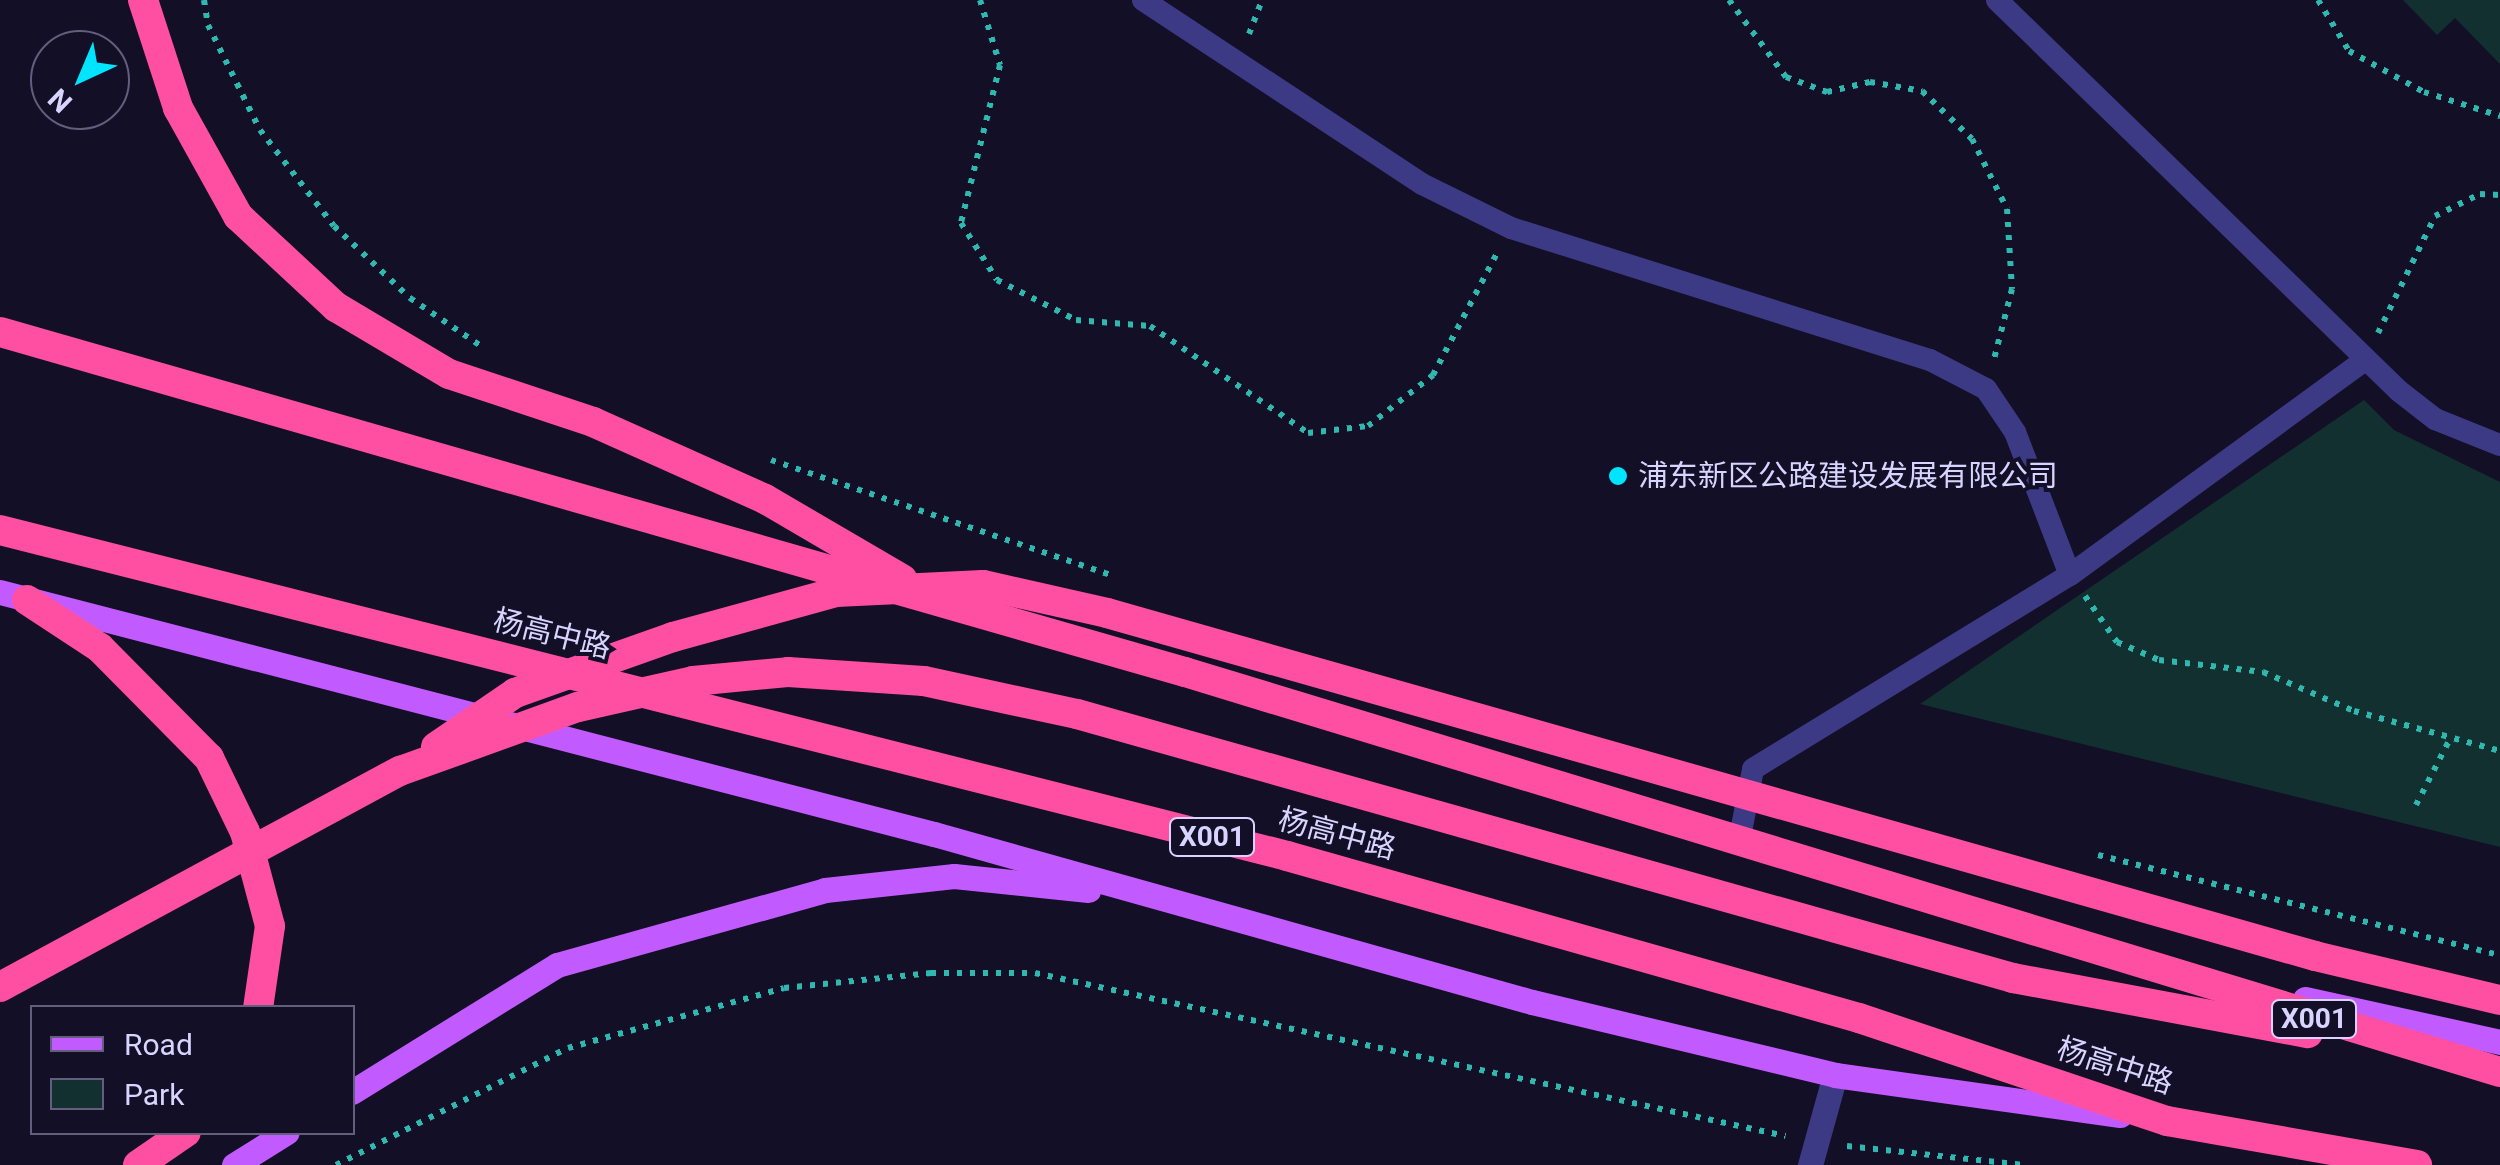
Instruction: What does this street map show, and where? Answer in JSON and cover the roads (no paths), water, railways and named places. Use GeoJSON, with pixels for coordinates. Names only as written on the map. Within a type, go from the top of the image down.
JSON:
{"type":"FeatureCollection","features":[{"type":"Feature","properties":{"kind":"highway"},"geometry":{"type":"LineString","coordinates":[[143,0],[178,108],[238,216],[336,307],[448,374],[592,422],[764,498],[944,603]]}},
{"type":"Feature","properties":{"kind":"highway","name":"X001"},"geometry":{"type":"LineString","coordinates":[[0,332],[944,603],[2415,1050],[2500,1072]]}},
{"type":"Feature","properties":{"kind":"highway","name":"杨高中路"},"geometry":{"type":"LineString","coordinates":[[0,530],[1287,856],[1859,1018],[2167,1121],[2417,1165]]}},
{"type":"Feature","properties":{"kind":"highway"},"geometry":{"type":"LineString","coordinates":[[0,987],[400,771],[514,693],[673,637],[836,592],[983,586],[1106,612],[2315,956],[2500,1000]]}},
{"type":"Feature","properties":{"kind":"highway"},"geometry":{"type":"LineString","coordinates":[[14,596],[100,648],[210,758],[245,832],[270,926],[258,1005]]}},
{"type":"Feature","properties":{"kind":"highway"},"geometry":{"type":"LineString","coordinates":[[400,771],[578,707],[693,681],[788,672],[924,680],[1096,720],[2013,978],[2125,1004],[2415,1050]]}},
{"type":"Feature","properties":{"kind":"highway"},"geometry":{"type":"LineString","coordinates":[[138,1165],[182,1135]]}},
{"type":"Feature","properties":{"kind":"main road","name":"X001"},"geometry":{"type":"LineString","coordinates":[[14,596],[1163,898],[1532,1002],[1836,1075]]}},
{"type":"Feature","properties":{"kind":"main road"},"geometry":{"type":"LineString","coordinates":[[355,1090],[557,965],[825,890],[954,876],[1163,898]]}},
{"type":"Feature","properties":{"kind":"main road","name":"X001"},"geometry":{"type":"LineString","coordinates":[[2128,962],[2500,1042]]}},
{"type":"Feature","properties":{"kind":"main road"},"geometry":{"type":"LineString","coordinates":[[1836,1075],[2167,1121]]}},
{"type":"Feature","properties":{"kind":"main road"},"geometry":{"type":"LineString","coordinates":[[234,1165],[282,1135]]}},
{"type":"Feature","properties":{"kind":"street"},"geometry":{"type":"LineString","coordinates":[[1813,1154],[1836,1075]]}},
{"type":"Feature","properties":{"kind":"lane"},"geometry":{"type":"LineString","coordinates":[[1143,0],[1422,184],[1511,228],[1930,360],[1986,389],[2016,432],[2070,575]]}},
{"type":"Feature","properties":{"kind":"lane"},"geometry":{"type":"LineString","coordinates":[[1996,0],[2364,361],[2435,420],[2500,445]]}},
{"type":"Feature","properties":{"kind":"lane"},"geometry":{"type":"LineString","coordinates":[[1738,842],[1754,768],[2070,575],[2364,361]]}},
{"type":"Feature","properties":{"kind":"place","name":"浦东新区公路建设发展有限公司"},"geometry":{"type":"Point","coordinates":[1618,476]}}]}
